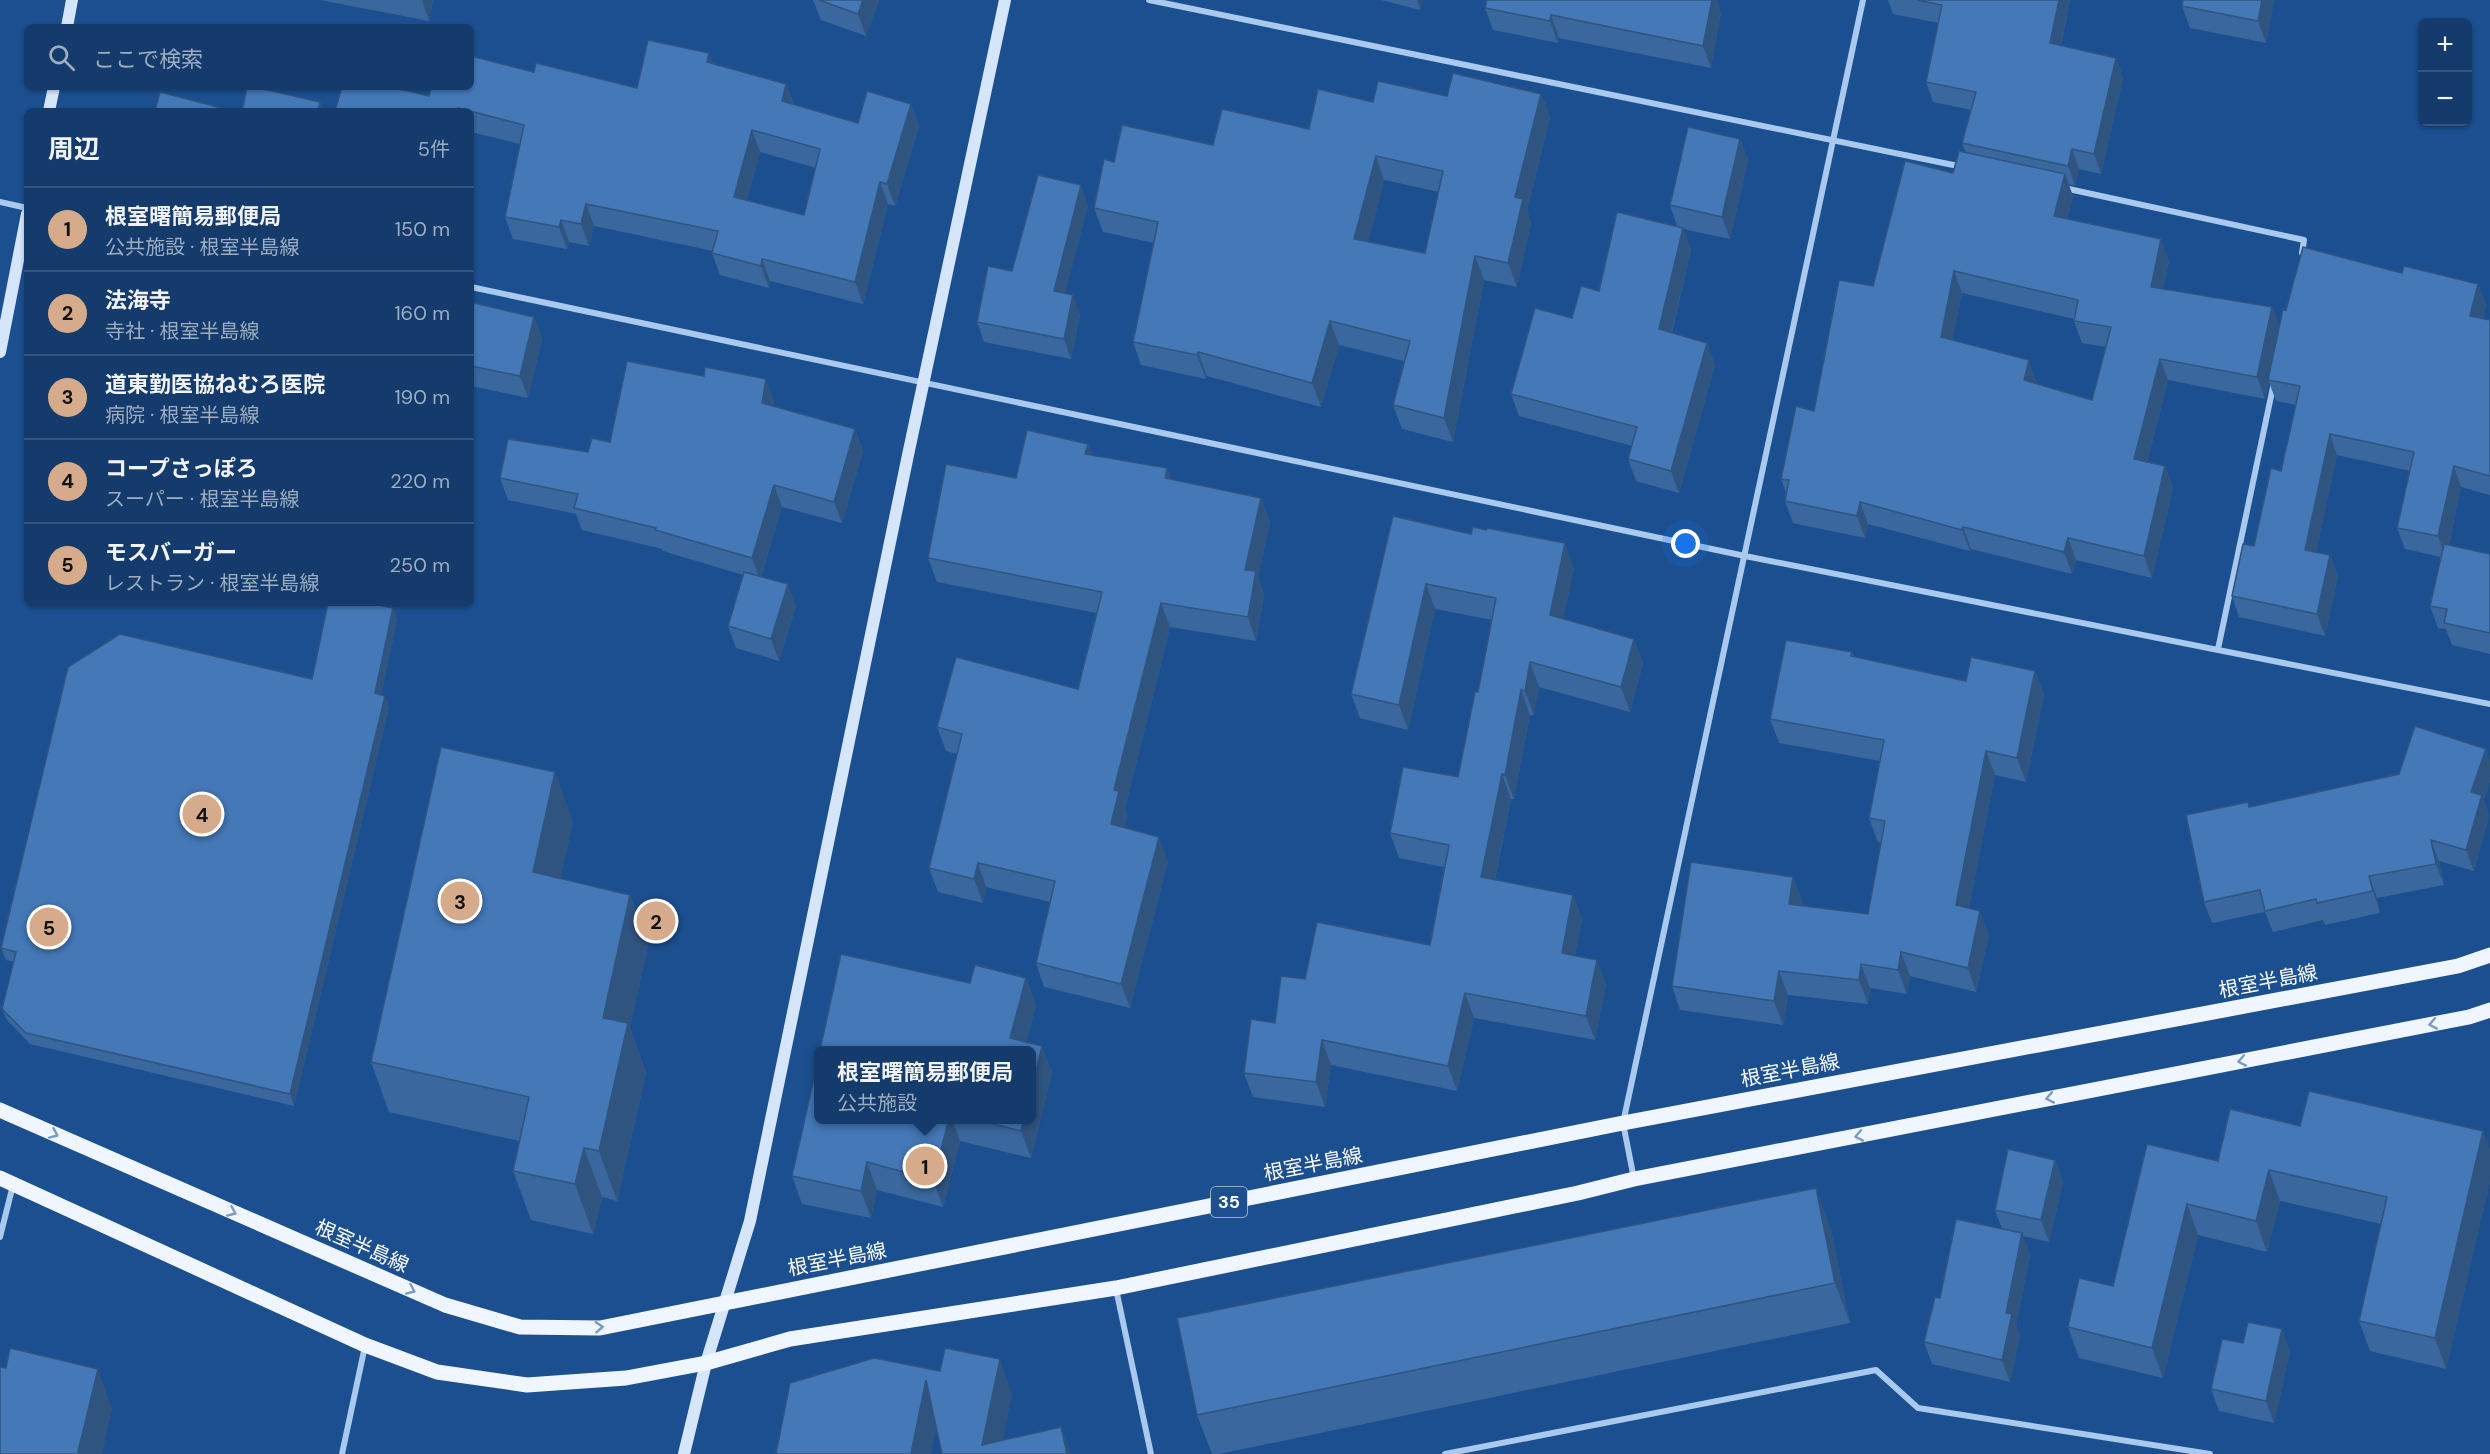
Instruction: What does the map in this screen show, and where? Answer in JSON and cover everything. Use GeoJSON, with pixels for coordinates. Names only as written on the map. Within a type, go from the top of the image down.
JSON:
{"type":"FeatureCollection","features":[{"type":"Feature","properties":{"kind":"main road","name":"根室半島線"},"geometry":{"type":"LineString","coordinates":[[0,1110],[445,1305],[520,1327],[600,1328],[1623,1123],[2458,966],[2490,954]]}},
{"type":"Feature","properties":{"kind":"main road"},"geometry":{"type":"LineString","coordinates":[[7,1181],[365,1345],[437,1372],[527,1385],[626,1378],[706,1363],[790,1339],[1116,1288],[1578,1193],[1634,1179],[2457,1019],[2490,1010]]}},
{"type":"Feature","properties":{"kind":"street"},"geometry":{"type":"LineString","coordinates":[[68,24],[72,0]]}},
{"type":"Feature","properties":{"kind":"street"},"geometry":{"type":"LineString","coordinates":[[684,1454],[706,1363],[750,1221],[923,383],[1005,0]]}},
{"type":"Feature","properties":{"kind":"street"},"geometry":{"type":"LineString","coordinates":[[1149,0],[1971,169]]}},
{"type":"Feature","properties":{"kind":"street"},"geometry":{"type":"LineString","coordinates":[[1634,1179],[1623,1123],[1863,0]]}},
{"type":"Feature","properties":{"kind":"street"},"geometry":{"type":"LineString","coordinates":[[50,108],[53,90]]}},
{"type":"Feature","properties":{"kind":"street"},"geometry":{"type":"LineString","coordinates":[[2052,186],[2304,240],[2300,263]]}},
{"type":"Feature","properties":{"kind":"street"},"geometry":{"type":"LineString","coordinates":[[0,202],[24,207]]}},
{"type":"Feature","properties":{"kind":"street"},"geometry":{"type":"LineString","coordinates":[[0,352],[24,229]]}},
{"type":"Feature","properties":{"kind":"street"},"geometry":{"type":"LineString","coordinates":[[474,288],[1744,556],[2490,704]]}},
{"type":"Feature","properties":{"kind":"street"},"geometry":{"type":"LineString","coordinates":[[2218,649],[2275,380]]}},
{"type":"Feature","properties":{"kind":"street"},"geometry":{"type":"LineString","coordinates":[[0,1237],[7,1181]]}},
{"type":"Feature","properties":{"kind":"street"},"geometry":{"type":"LineString","coordinates":[[1116,1288],[1151,1454]]}},
{"type":"Feature","properties":{"kind":"street"},"geometry":{"type":"LineString","coordinates":[[342,1454],[365,1345]]}},
{"type":"Feature","properties":{"kind":"street"},"geometry":{"type":"LineString","coordinates":[[1445,1454],[1876,1370],[1918,1408],[2210,1454]]}},
{"type":"Feature","properties":{"kind":"building"},"geometry":{"type":"Polygon","coordinates":[[[819,0],[863,0],[858,14],[819,0]]]}},
{"type":"Feature","properties":{"kind":"building"},"geometry":{"type":"Polygon","coordinates":[[[1487,0],[1712,0],[1703,46],[1551,15],[1550,21],[1485,8],[1487,0]]]}},
{"type":"Feature","properties":{"kind":"building"},"geometry":{"type":"Polygon","coordinates":[[[1917,0],[2059,0],[2050,43],[2116,58],[2094,154],[2072,149],[2068,166],[1962,143],[1976,92],[1926,82],[1942,5],[1917,0]]]}},
{"type":"Feature","properties":{"kind":"building"},"geometry":{"type":"Polygon","coordinates":[[[2183,0],[2262,0],[2258,21],[2182,6],[2183,0]]]}},
{"type":"Feature","properties":{"kind":"building"},"geometry":{"type":"Polygon","coordinates":[[[648,40],[709,53],[707,62],[786,84],[782,101],[858,123],[867,91],[911,104],[887,184],[880,182],[855,282],[762,259],[761,266],[712,253],[718,231],[586,204],[581,224],[561,220],[559,227],[505,217],[524,125],[474,112],[474,108],[336,108],[341,90],[404,90],[429,96],[430,90],[474,90],[474,57],[534,72],[536,63],[637,88],[648,40]],[[752,130],[734,197],[804,215],[820,149],[752,130]]]}},
{"type":"Feature","properties":{"kind":"building"},"geometry":{"type":"Polygon","coordinates":[[[1453,73],[1541,94],[1515,197],[1523,199],[1508,263],[1475,256],[1444,418],[1393,405],[1410,341],[1330,321],[1312,383],[1198,352],[1197,355],[1133,342],[1158,222],[1094,208],[1104,159],[1114,162],[1122,125],[1213,145],[1222,109],[1309,129],[1318,89],[1373,102],[1378,81],[1447,96],[1453,73]],[[1376,156],[1354,239],[1425,253],[1443,171],[1376,156]]]}},
{"type":"Feature","properties":{"kind":"building"},"geometry":{"type":"Polygon","coordinates":[[[246,90],[267,90],[320,102],[319,108],[243,108],[246,90]]]}},
{"type":"Feature","properties":{"kind":"building"},"geometry":{"type":"Polygon","coordinates":[[[160,92],[221,108],[156,108],[160,92]]]}},
{"type":"Feature","properties":{"kind":"building"},"geometry":{"type":"Polygon","coordinates":[[[1688,127],[1740,139],[1722,217],[1670,205],[1688,127]]]}},
{"type":"Feature","properties":{"kind":"building"},"geometry":{"type":"Polygon","coordinates":[[[1959,151],[2065,174],[2054,216],[2161,239],[2151,287],[2272,307],[2257,377],[2160,359],[2134,459],[2165,466],[2144,556],[2068,538],[2064,552],[1963,527],[1962,530],[1860,502],[1857,516],[1785,501],[1789,480],[1781,479],[1796,406],[1814,411],[1839,280],[1873,286],[1905,161],[1953,173],[1959,151]],[[1954,271],[1941,337],[2029,360],[2024,380],[2092,400],[2111,327],[2074,321],[2078,300],[1954,271]]]}},
{"type":"Feature","properties":{"kind":"building"},"geometry":{"type":"Polygon","coordinates":[[[1038,175],[1081,185],[1054,291],[1073,295],[1064,339],[977,322],[988,266],[1012,271],[1038,175]]]}},
{"type":"Feature","properties":{"kind":"building"},"geometry":{"type":"Polygon","coordinates":[[[1617,212],[1683,228],[1659,329],[1707,343],[1671,471],[1628,459],[1637,427],[1511,394],[1535,308],[1572,318],[1581,286],[1599,291],[1617,212]]]}},
{"type":"Feature","properties":{"kind":"building"},"geometry":{"type":"Polygon","coordinates":[[[2303,247],[2402,273],[2404,266],[2478,284],[2470,316],[2490,320],[2490,476],[2454,466],[2438,536],[2397,528],[2414,452],[2330,434],[2305,550],[2330,555],[2317,614],[2232,596],[2243,544],[2254,546],[2271,468],[2281,471],[2300,386],[2268,380],[2283,309],[2286,310],[2303,247]]]}},
{"type":"Feature","properties":{"kind":"building"},"geometry":{"type":"Polygon","coordinates":[[[474,303],[534,317],[520,376],[474,367],[474,303]]]}},
{"type":"Feature","properties":{"kind":"building"},"geometry":{"type":"Polygon","coordinates":[[[627,361],[704,376],[705,367],[766,379],[762,403],[855,429],[834,502],[774,485],[752,558],[655,530],[656,528],[574,508],[578,494],[500,478],[508,439],[588,452],[592,438],[610,442],[627,361]]]}},
{"type":"Feature","properties":{"kind":"building"},"geometry":{"type":"Polygon","coordinates":[[[1027,430],[1088,444],[1085,454],[1167,468],[1165,478],[1261,498],[1245,570],[1256,571],[1248,617],[1161,603],[1114,790],[1119,791],[1111,824],[1159,837],[1121,984],[1036,963],[1055,881],[978,863],[974,879],[929,868],[962,734],[937,727],[956,657],[1078,689],[1102,592],[928,558],[946,464],[1016,478],[1027,430]]]}},
{"type":"Feature","properties":{"kind":"building"},"geometry":{"type":"Polygon","coordinates":[[[1393,516],[1471,534],[1473,527],[1486,530],[1487,528],[1565,543],[1550,615],[1634,639],[1621,687],[1530,662],[1525,691],[1521,690],[1505,775],[1502,774],[1481,877],[1573,895],[1562,953],[1597,960],[1586,1016],[1465,993],[1448,1066],[1322,1040],[1316,1082],[1244,1073],[1251,1019],[1275,1023],[1281,976],[1305,979],[1317,922],[1430,945],[1449,845],[1390,833],[1403,767],[1458,777],[1475,692],[1478,692],[1496,598],[1426,584],[1399,705],[1351,694],[1393,516]]]}},
{"type":"Feature","properties":{"kind":"building"},"geometry":{"type":"Polygon","coordinates":[[[2444,544],[2490,554],[2490,633],[2444,623],[2447,609],[2430,606],[2444,544]]]}},
{"type":"Feature","properties":{"kind":"building"},"geometry":{"type":"Polygon","coordinates":[[[744,572],[788,584],[771,639],[728,626],[744,572]]]}},
{"type":"Feature","properties":{"kind":"building"},"geometry":{"type":"Polygon","coordinates":[[[327,606],[393,608],[375,693],[385,696],[290,1094],[26,1033],[2,1009],[16,952],[1,948],[68,667],[120,634],[312,679],[327,606]]]}},
{"type":"Feature","properties":{"kind":"building"},"geometry":{"type":"Polygon","coordinates":[[[1786,640],[1852,652],[1851,656],[1966,681],[1971,657],[2035,671],[2017,758],[1986,751],[1956,905],[1980,911],[1968,968],[1901,952],[1898,970],[1861,964],[1859,980],[1779,971],[1774,1001],[1672,986],[1691,862],[1793,877],[1789,904],[1868,914],[1885,821],[1869,818],[1884,740],[1770,719],[1786,640]]]}},
{"type":"Feature","properties":{"kind":"building"},"geometry":{"type":"Polygon","coordinates":[[[2415,726],[2486,749],[2471,792],[2482,795],[2466,850],[2431,840],[2436,864],[2369,876],[2373,891],[2317,903],[2316,899],[2265,911],[2260,890],[2204,902],[2186,815],[2248,802],[2249,807],[2399,774],[2415,726]]]}},
{"type":"Feature","properties":{"kind":"building"},"geometry":{"type":"Polygon","coordinates":[[[441,747],[555,772],[533,872],[630,895],[603,1018],[628,1023],[599,1151],[584,1148],[575,1184],[513,1171],[529,1097],[371,1062],[441,747]]]}},
{"type":"Feature","properties":{"kind":"building"},"geometry":{"type":"Polygon","coordinates":[[[841,954],[970,983],[975,965],[1026,978],[1010,1038],[1042,1046],[1036,1072],[1036,1046],[821,1046],[841,954]]]}},
{"type":"Feature","properties":{"kind":"building"},"geometry":{"type":"Polygon","coordinates":[[[814,1078],[814,1124],[948,1124],[933,1180],[867,1162],[861,1191],[792,1176],[814,1078]]]}},
{"type":"Feature","properties":{"kind":"building"},"geometry":{"type":"Polygon","coordinates":[[[2309,1091],[2483,1131],[2435,1338],[2359,1321],[2387,1197],[2269,1170],[2256,1221],[2187,1204],[2152,1348],[2068,1327],[2079,1278],[2113,1286],[2147,1144],[2218,1161],[2230,1109],[2300,1126],[2309,1091]]]}},
{"type":"Feature","properties":{"kind":"building"},"geometry":{"type":"Polygon","coordinates":[[[994,1124],[1023,1124],[1021,1131],[994,1124]]]}},
{"type":"Feature","properties":{"kind":"building"},"geometry":{"type":"Polygon","coordinates":[[[2008,1149],[2055,1160],[2041,1220],[1995,1210],[2008,1149]]]}},
{"type":"Feature","properties":{"kind":"building"},"geometry":{"type":"Polygon","coordinates":[[[1816,1188],[1835,1283],[1197,1415],[1177,1318],[1816,1188]]]}},
{"type":"Feature","properties":{"kind":"building"},"geometry":{"type":"Polygon","coordinates":[[[1956,1219],[2022,1233],[2006,1313],[2012,1314],[2002,1360],[1924,1342],[1935,1297],[1940,1298],[1956,1219]]]}},
{"type":"Feature","properties":{"kind":"building"},"geometry":{"type":"Polygon","coordinates":[[[2248,1322],[2282,1329],[2266,1401],[2211,1389],[2222,1339],[2243,1343],[2248,1322]]]}},
{"type":"Feature","properties":{"kind":"building"},"geometry":{"type":"Polygon","coordinates":[[[10,1348],[98,1369],[78,1452],[88,1454],[0,1454],[0,1367],[6,1368],[10,1348]]]}},
{"type":"Feature","properties":{"kind":"building"},"geometry":{"type":"Polygon","coordinates":[[[945,1348],[1000,1359],[982,1445],[1061,1427],[1067,1454],[942,1454],[926,1380],[911,1454],[776,1454],[790,1383],[874,1358],[940,1371],[945,1348]]]}},
{"type":"Feature","properties":{"kind":"place","name":"コープさっぽろ"},"geometry":{"type":"Point","coordinates":[202,814]}},
{"type":"Feature","properties":{"kind":"place","name":"道東勤医協ねむろ医院"},"geometry":{"type":"Point","coordinates":[460,901]}},
{"type":"Feature","properties":{"kind":"place","name":"法海寺"},"geometry":{"type":"Point","coordinates":[656,921]}},
{"type":"Feature","properties":{"kind":"place","name":"モスバーガー"},"geometry":{"type":"Point","coordinates":[49,927]}},
{"type":"Feature","properties":{"kind":"place","name":"根室曙簡易郵便局"},"geometry":{"type":"Point","coordinates":[925,1166]}}]}
